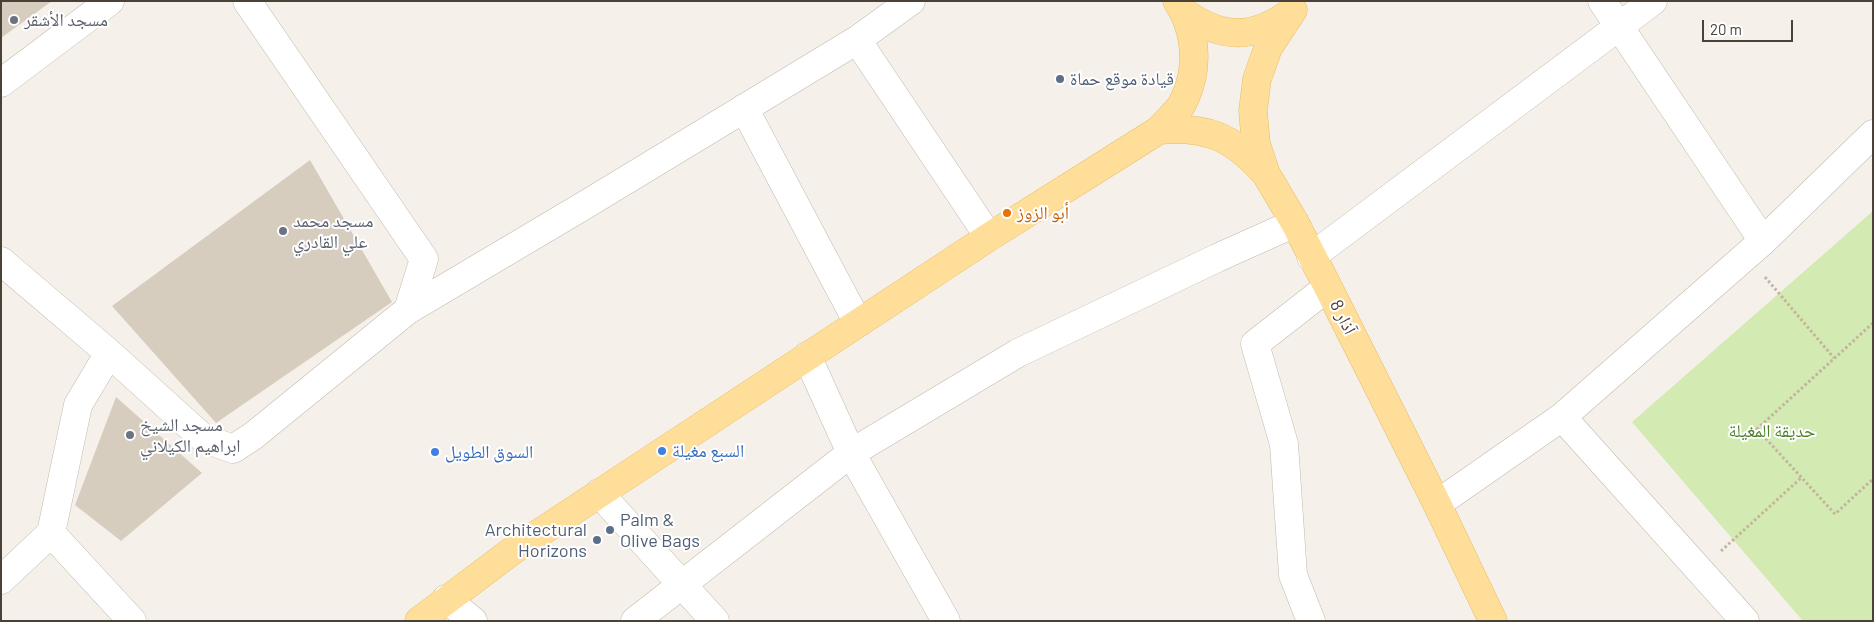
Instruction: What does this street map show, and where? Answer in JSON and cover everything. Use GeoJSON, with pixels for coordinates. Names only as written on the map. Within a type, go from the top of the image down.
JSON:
{"type":"FeatureCollection","features":[{"type":"Feature","properties":{"kind":"main road"},"geometry":{"type":"LineString","coordinates":[[1181,7],[1201,24],[1219,31],[1239,33],[1259,30],[1277,22],[1298,6]]}},
{"type":"Feature","properties":{"kind":"main road","name":"8 آذار"},"geometry":{"type":"LineString","coordinates":[[1298,6],[1268,48],[1257,78],[1253,111],[1256,144],[1266,174],[1328,287],[1438,504],[1493,621]]}},
{"type":"Feature","properties":{"kind":"main road"},"geometry":{"type":"LineString","coordinates":[[419,621],[512,551],[599,493],[989,237],[1159,130],[1182,106],[1191,84],[1194,60],[1192,36],[1181,7]]}},
{"type":"Feature","properties":{"kind":"main road"},"geometry":{"type":"LineString","coordinates":[[1159,130],[1183,128],[1207,132],[1230,141],[1249,156],[1266,174]]}},
{"type":"Feature","properties":{"kind":"street"},"geometry":{"type":"LineString","coordinates":[[1,83],[110,1]]}},
{"type":"Feature","properties":{"kind":"street"},"geometry":{"type":"LineString","coordinates":[[246,1],[424,259],[408,310]]}},
{"type":"Feature","properties":{"kind":"street"},"geometry":{"type":"LineString","coordinates":[[1,261],[110,353],[203,438],[233,449],[253,436],[408,310],[857,40],[911,1]]}},
{"type":"Feature","properties":{"kind":"street"},"geometry":{"type":"LineString","coordinates":[[1602,1],[1755,248]]}},
{"type":"Feature","properties":{"kind":"street"},"geometry":{"type":"LineString","coordinates":[[1311,257],[1653,1]]}},
{"type":"Feature","properties":{"kind":"street"},"geometry":{"type":"LineString","coordinates":[[857,40],[989,237]]}},
{"type":"Feature","properties":{"kind":"street"},"geometry":{"type":"LineString","coordinates":[[744,108],[858,323]]}},
{"type":"Feature","properties":{"kind":"street"},"geometry":{"type":"LineString","coordinates":[[1438,504],[1562,417],[1755,248],[1873,134]]}},
{"type":"Feature","properties":{"kind":"street"},"geometry":{"type":"LineString","coordinates":[[635,621],[851,453],[1018,353],[1217,258],[1295,224]]}},
{"type":"Feature","properties":{"kind":"street"},"geometry":{"type":"LineString","coordinates":[[1311,621],[1293,575],[1284,444],[1255,344],[1328,287]]}},
{"type":"Feature","properties":{"kind":"street"},"geometry":{"type":"LineString","coordinates":[[1,580],[50,533],[78,405],[110,353]]}},
{"type":"Feature","properties":{"kind":"street"},"geometry":{"type":"LineString","coordinates":[[807,356],[851,453],[946,621]]}},
{"type":"Feature","properties":{"kind":"street"},"geometry":{"type":"LineString","coordinates":[[1562,417],[1745,621]]}},
{"type":"Feature","properties":{"kind":"street"},"geometry":{"type":"LineString","coordinates":[[599,493],[715,621]]}},
{"type":"Feature","properties":{"kind":"street"},"geometry":{"type":"LineString","coordinates":[[50,533],[132,621]]}},
{"type":"Feature","properties":{"kind":"street"},"geometry":{"type":"LineString","coordinates":[[446,599],[473,621]]}},
{"type":"Feature","properties":{"kind":"path"},"geometry":{"type":"LineString","coordinates":[[1755,248],[1834,358]]}},
{"type":"Feature","properties":{"kind":"path"},"geometry":{"type":"LineString","coordinates":[[1873,323],[1757,428],[1835,514],[1873,479]]}},
{"type":"Feature","properties":{"kind":"path"},"geometry":{"type":"LineString","coordinates":[[1700,570],[1802,477]]}},
{"type":"Feature","properties":{"kind":"green space","name":"حديقة المغيلة"},"geometry":{"type":"Polygon","coordinates":[[[1873,211],[1873,621],[1803,621],[1632,422],[1873,211]]]}},
{"type":"Feature","properties":{"kind":"building","name":"مسجد الأشقر"},"geometry":{"type":"Polygon","coordinates":[[[1,1],[52,1],[1,38],[1,1]]]}},
{"type":"Feature","properties":{"kind":"building","name":"مسجد محمد علي القادري"},"geometry":{"type":"Polygon","coordinates":[[[310,160],[392,302],[216,423],[112,306],[310,160]]]}},
{"type":"Feature","properties":{"kind":"building","name":"مسجد الشيخ ابراهيم الكيلاني"},"geometry":{"type":"Polygon","coordinates":[[[116,397],[202,473],[121,541],[75,505],[116,397]]]}},
{"type":"Feature","properties":{"kind":"place","name":"مسجد الأشقر"},"geometry":{"type":"Point","coordinates":[14,20]}},
{"type":"Feature","properties":{"kind":"place","name":"قيادة موقع حماة"},"geometry":{"type":"Point","coordinates":[1060,79]}},
{"type":"Feature","properties":{"kind":"place","name":"أبو الزوز"},"geometry":{"type":"Point","coordinates":[1007,213]}},
{"type":"Feature","properties":{"kind":"place","name":"مسجد محمد علي القادري"},"geometry":{"type":"Point","coordinates":[283,231]}},
{"type":"Feature","properties":{"kind":"place","name":"مسجد الشيخ ابراهيم الكيلاني"},"geometry":{"type":"Point","coordinates":[130,435]}},
{"type":"Feature","properties":{"kind":"place","name":"السبع مغيلة"},"geometry":{"type":"Point","coordinates":[662,451]}},
{"type":"Feature","properties":{"kind":"place","name":"السوق الطويل"},"geometry":{"type":"Point","coordinates":[435,452]}},
{"type":"Feature","properties":{"kind":"place","name":"Palm & Olive Bags"},"geometry":{"type":"Point","coordinates":[610,530]}},
{"type":"Feature","properties":{"kind":"place","name":"Architectural Horizons"},"geometry":{"type":"Point","coordinates":[597,540]}}]}
